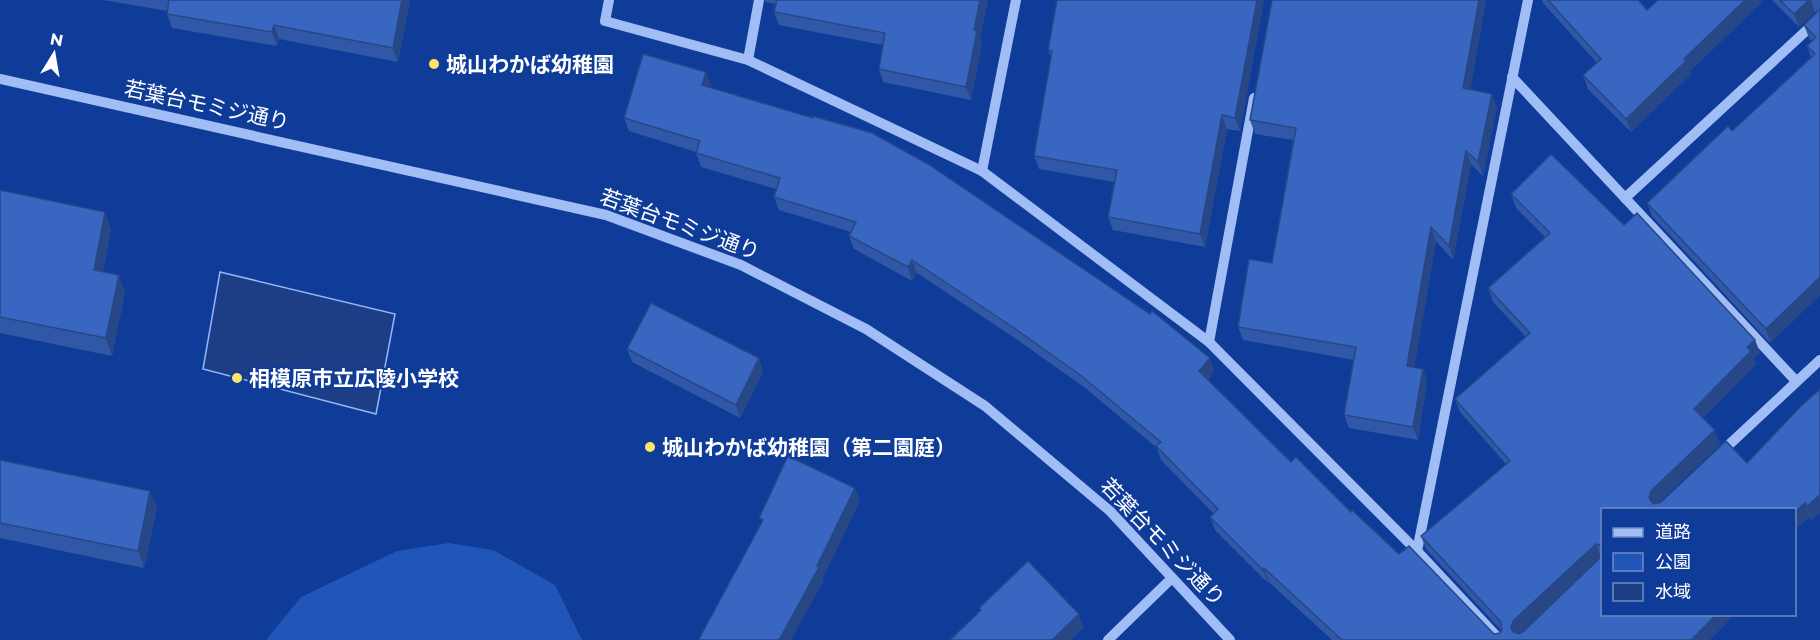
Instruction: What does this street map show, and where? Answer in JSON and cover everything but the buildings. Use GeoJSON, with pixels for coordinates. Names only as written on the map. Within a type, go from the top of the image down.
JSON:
{"type":"FeatureCollection","features":[{"type":"Feature","properties":{"kind":"street"},"geometry":{"type":"LineString","coordinates":[[609,0],[604,21],[748,60],[982,171],[1209,342],[1418,551],[1500,640]]}},
{"type":"Feature","properties":{"kind":"street"},"geometry":{"type":"LineString","coordinates":[[748,60],[759,0]]}},
{"type":"Feature","properties":{"kind":"street"},"geometry":{"type":"LineString","coordinates":[[982,171],[1016,0]]}},
{"type":"Feature","properties":{"kind":"street"},"geometry":{"type":"LineString","coordinates":[[1418,551],[1528,0]]}},
{"type":"Feature","properties":{"kind":"street"},"geometry":{"type":"LineString","coordinates":[[1625,198],[1820,18]]}},
{"type":"Feature","properties":{"kind":"street"},"geometry":{"type":"LineString","coordinates":[[1512,76],[1796,381]]}},
{"type":"Feature","properties":{"kind":"street","name":"若葉台モミジ通り"},"geometry":{"type":"LineString","coordinates":[[0,79],[606,214],[741,265],[866,329],[985,406],[1110,511],[1230,640]]}},
{"type":"Feature","properties":{"kind":"street"},"geometry":{"type":"LineString","coordinates":[[1209,342],[1257,82]]}},
{"type":"Feature","properties":{"kind":"street"},"geometry":{"type":"LineString","coordinates":[[1712,461],[1820,360]]}},
{"type":"Feature","properties":{"kind":"street"},"geometry":{"type":"LineString","coordinates":[[1108,640],[1172,578]]}},
{"type":"Feature","properties":{"kind":"green space"},"geometry":{"type":"Polygon","coordinates":[[[449,543],[493,550],[555,585],[582,640],[266,640],[301,597],[397,551],[449,543]]]}},
{"type":"Feature","properties":{"kind":"water"},"geometry":{"type":"Polygon","coordinates":[[[220,272],[395,314],[376,414],[203,369],[220,272]]]}},
{"type":"Feature","properties":{"kind":"place","name":"城山わかば幼稚園"},"geometry":{"type":"Point","coordinates":[434,64]}},
{"type":"Feature","properties":{"kind":"place","name":"相模原市立広陵小学校"},"geometry":{"type":"Point","coordinates":[237,378]}},
{"type":"Feature","properties":{"kind":"place","name":"城山わかば幼稚園（第二園庭）"},"geometry":{"type":"Point","coordinates":[650,447]}}]}
